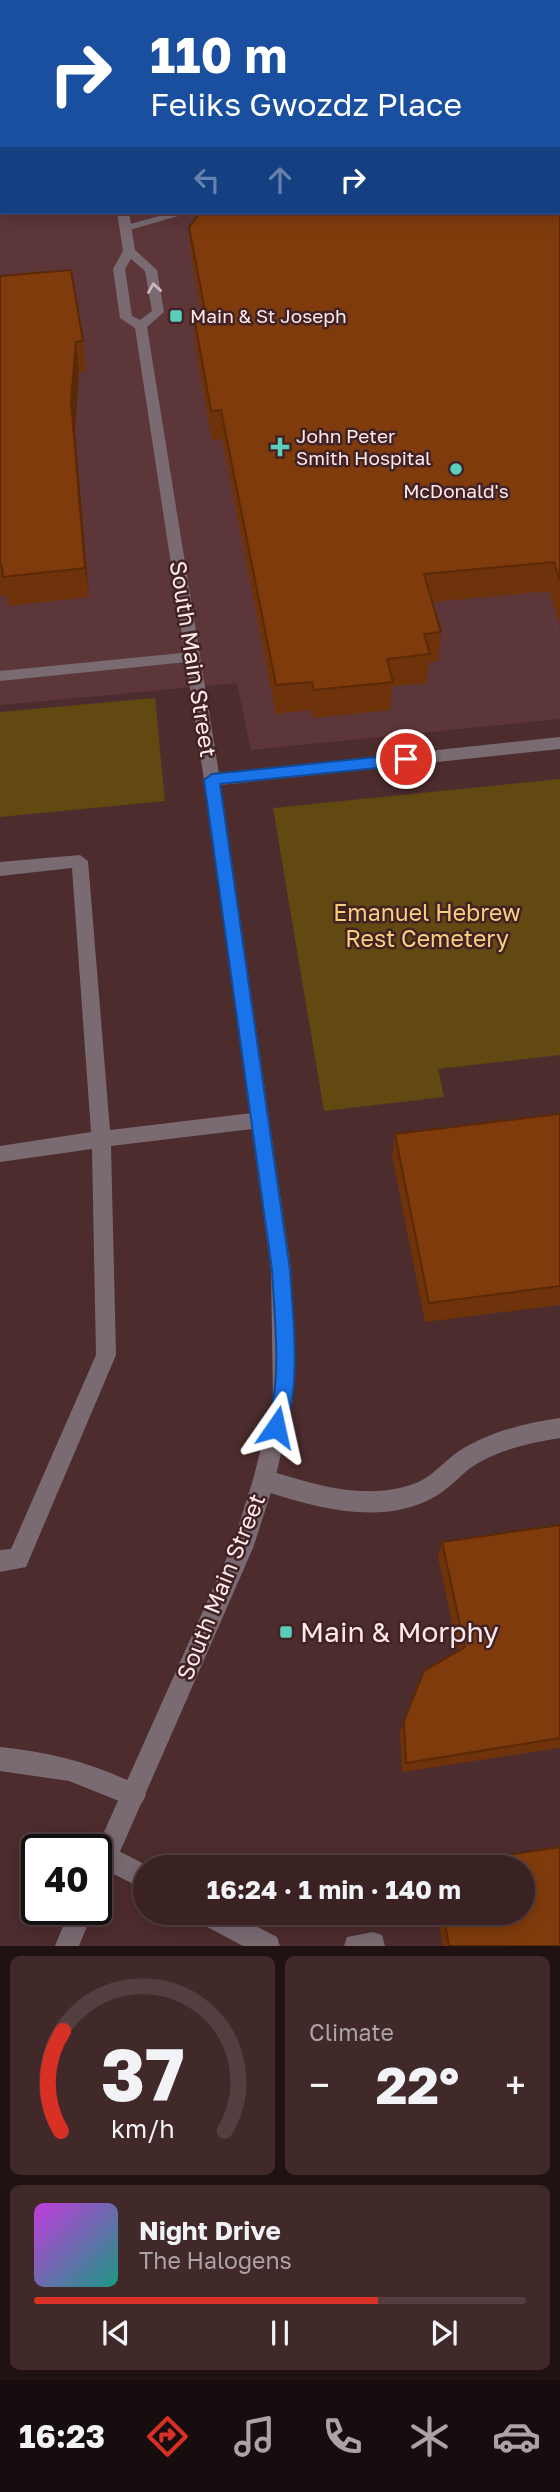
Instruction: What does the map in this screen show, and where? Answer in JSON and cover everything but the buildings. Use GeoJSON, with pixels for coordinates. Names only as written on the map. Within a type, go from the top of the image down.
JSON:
{"type":"FeatureCollection","features":[{"type":"Feature","properties":{"kind":"street","name":"South Main Street"},"geometry":{"type":"LineString","coordinates":[[112,1843],[242,1548],[264,1480],[283,1401],[284,1329],[281,1270],[212,780],[141,326],[126,318],[119,269],[129,251],[123,214]]}},
{"type":"Feature","properties":{"kind":"street"},"geometry":{"type":"LineString","coordinates":[[125,227],[178,214]]}},
{"type":"Feature","properties":{"kind":"street"},"geometry":{"type":"LineString","coordinates":[[129,251],[151,270],[158,312],[141,326]]}},
{"type":"Feature","properties":{"kind":"street"},"geometry":{"type":"LineString","coordinates":[[0,676],[192,657]]}},
{"type":"Feature","properties":{"kind":"street"},"geometry":{"type":"LineString","coordinates":[[212,780],[560,743]]}},
{"type":"Feature","properties":{"kind":"street"},"geometry":{"type":"LineString","coordinates":[[0,869],[80,861],[101,1139],[106,1354],[18,1559],[0,1561]]}},
{"type":"Feature","properties":{"kind":"street"},"geometry":{"type":"LineString","coordinates":[[0,1154],[260,1120]]}},
{"type":"Feature","properties":{"kind":"street"},"geometry":{"type":"LineString","coordinates":[[264,1480],[327,1499],[380,1502],[423,1492],[469,1457],[530,1432],[560,1428]]}},
{"type":"Feature","properties":{"kind":"street"},"geometry":{"type":"LineString","coordinates":[[0,1759],[48,1763],[94,1775],[134,1795]]}},
{"type":"Feature","properties":{"kind":"street"},"geometry":{"type":"LineString","coordinates":[[112,1870],[133,1875]]}},
{"type":"Feature","properties":{"kind":"street"},"geometry":{"type":"LineString","coordinates":[[67,1946],[76,1925]]}},
{"type":"Feature","properties":{"kind":"street"},"geometry":{"type":"LineString","coordinates":[[230,1925],[268,1946]]}},
{"type":"Feature","properties":{"kind":"shaded area","name":"John Peter Smith Hospital"},"geometry":{"type":"Polygon","coordinates":[[[0,214],[559,214],[560,719],[251,750],[237,683],[0,705],[0,214]]]}},
{"type":"Feature","properties":{"kind":"green space"},"geometry":{"type":"Polygon","coordinates":[[[155,698],[165,801],[0,817],[0,712],[155,698]]]}},
{"type":"Feature","properties":{"kind":"green space","name":"Emanuel Hebrew Rest Cemetery"},"geometry":{"type":"Polygon","coordinates":[[[560,779],[560,1055],[438,1069],[444,1097],[324,1111],[273,808],[560,779]]]}},
{"type":"Feature","properties":{"kind":"place","name":"Main & St Joseph"},"geometry":{"type":"Point","coordinates":[176,316]}},
{"type":"Feature","properties":{"kind":"place","name":"John Peter Smith Hospital"},"geometry":{"type":"Point","coordinates":[280,447]}},
{"type":"Feature","properties":{"kind":"place","name":"McDonald's"},"geometry":{"type":"Point","coordinates":[456,469]}},
{"type":"Feature","properties":{"kind":"place","name":"Main & Morphy"},"geometry":{"type":"Point","coordinates":[286,1632]}},
{"type":"Feature","properties":{"kind":"route"},"geometry":{"type":"LineString","coordinates":[[276,1427],[283,1401],[281,1270],[212,780],[406,759]]}}]}
